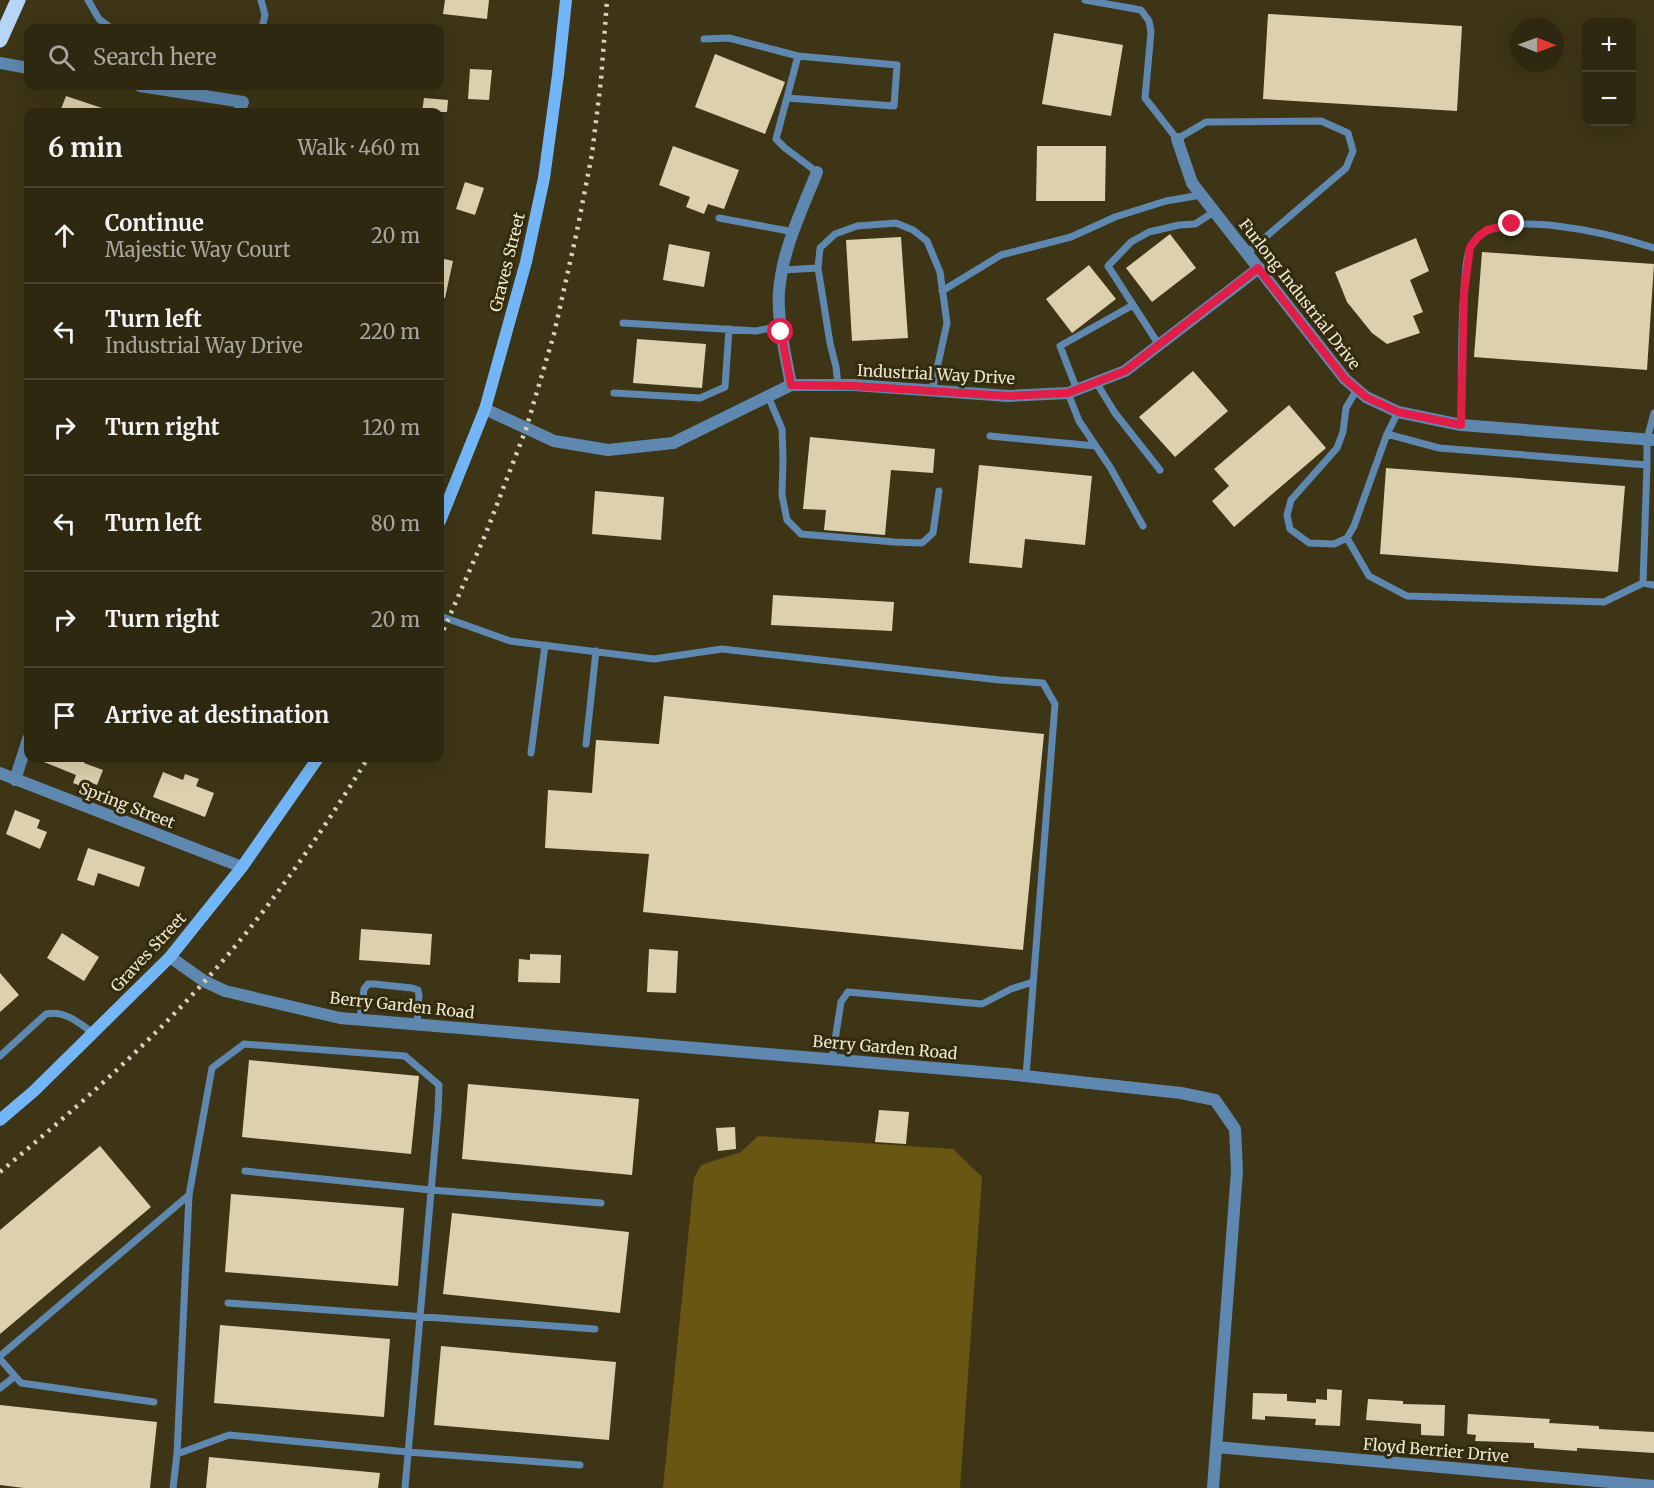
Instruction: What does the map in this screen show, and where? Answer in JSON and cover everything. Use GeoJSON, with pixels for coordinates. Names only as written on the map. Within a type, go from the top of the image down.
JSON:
{"type":"FeatureCollection","features":[{"type":"Feature","properties":{"kind":"main road"},"geometry":{"type":"LineString","coordinates":[[0,40],[18,0]]}},
{"type":"Feature","properties":{"kind":"street","name":"Graves Street"},"geometry":{"type":"LineString","coordinates":[[444,511],[485,409],[526,262],[544,178],[566,0]]}},
{"type":"Feature","properties":{"kind":"street"},"geometry":{"type":"LineString","coordinates":[[0,63],[24,67]]}},
{"type":"Feature","properties":{"kind":"street"},"geometry":{"type":"LineString","coordinates":[[159,90],[241,107]]}},
{"type":"Feature","properties":{"kind":"street","name":"Furlong Industrial Drive"},"geometry":{"type":"LineString","coordinates":[[1177,139],[1192,183],[1345,379],[1366,397],[1398,412],[1461,425],[1650,440]]}},
{"type":"Feature","properties":{"kind":"street"},"geometry":{"type":"LineString","coordinates":[[791,385],[778,292],[786,252],[817,172]]}},
{"type":"Feature","properties":{"kind":"street","name":"Industrial Way Drive"},"geometry":{"type":"LineString","coordinates":[[485,409],[554,441],[608,450],[673,443],[791,385],[838,385],[1008,396],[1072,391],[1125,371],[1258,268]]}},
{"type":"Feature","properties":{"kind":"street"},"geometry":{"type":"LineString","coordinates":[[15,780],[24,752]]}},
{"type":"Feature","properties":{"kind":"street","name":"Graves Street"},"geometry":{"type":"LineString","coordinates":[[0,1120],[34,1091],[170,957],[242,867],[315,762]]}},
{"type":"Feature","properties":{"kind":"street","name":"Spring Street"},"geometry":{"type":"LineString","coordinates":[[0,773],[242,867]]}},
{"type":"Feature","properties":{"kind":"street","name":"Berry Garden Road"},"geometry":{"type":"LineString","coordinates":[[170,957],[204,981],[225,991],[340,1018],[1026,1076],[1181,1093],[1215,1100],[1235,1129],[1237,1172],[1213,1488]]}},
{"type":"Feature","properties":{"kind":"street","name":"Floyd Berrier Drive"},"geometry":{"type":"LineString","coordinates":[[1216,1447],[1654,1486]]}},
{"type":"Feature","properties":{"kind":"lane"},"geometry":{"type":"LineString","coordinates":[[88,0],[99,19],[106,24]]}},
{"type":"Feature","properties":{"kind":"lane"},"geometry":{"type":"LineString","coordinates":[[261,0],[265,15],[263,24]]}},
{"type":"Feature","properties":{"kind":"lane"},"geometry":{"type":"LineString","coordinates":[[1085,0],[1141,10],[1149,21],[1151,32],[1145,98],[1177,139],[1206,122],[1321,121],[1348,133],[1353,151],[1346,168],[1247,253]]}},
{"type":"Feature","properties":{"kind":"lane"},"geometry":{"type":"LineString","coordinates":[[704,39],[729,38],[798,56],[897,65],[894,106],[787,98]]}},
{"type":"Feature","properties":{"kind":"lane"},"geometry":{"type":"LineString","coordinates":[[798,56],[776,139],[817,172]]}},
{"type":"Feature","properties":{"kind":"lane"},"geometry":{"type":"LineString","coordinates":[[942,291],[1001,255],[1071,237],[1115,217],[1166,201],[1201,195]]}},
{"type":"Feature","properties":{"kind":"lane"},"geometry":{"type":"LineString","coordinates":[[1159,345],[1108,266],[1131,242],[1149,232],[1195,224],[1214,212]]}},
{"type":"Feature","properties":{"kind":"lane"},"geometry":{"type":"LineString","coordinates":[[719,218],[794,232]]}},
{"type":"Feature","properties":{"kind":"lane"},"geometry":{"type":"LineString","coordinates":[[838,385],[818,268],[820,248],[836,234],[857,225],[896,223],[913,230],[927,241],[940,272],[947,323],[932,391]]}},
{"type":"Feature","properties":{"kind":"lane"},"geometry":{"type":"LineString","coordinates":[[1461,425],[1464,293],[1470,247],[1479,236],[1487,230],[1512,224],[1546,225],[1596,232],[1654,248]]}},
{"type":"Feature","properties":{"kind":"lane"},"geometry":{"type":"LineString","coordinates":[[783,270],[818,268]]}},
{"type":"Feature","properties":{"kind":"lane"},"geometry":{"type":"LineString","coordinates":[[1133,305],[1060,346],[1079,421],[1110,467],[1143,526]]}},
{"type":"Feature","properties":{"kind":"lane"},"geometry":{"type":"LineString","coordinates":[[623,323],[756,331],[781,326]]}},
{"type":"Feature","properties":{"kind":"lane"},"geometry":{"type":"LineString","coordinates":[[614,393],[700,398],[725,387],[729,329]]}},
{"type":"Feature","properties":{"kind":"lane"},"geometry":{"type":"LineString","coordinates":[[1096,382],[1115,413],[1160,470]]}},
{"type":"Feature","properties":{"kind":"lane"},"geometry":{"type":"LineString","coordinates":[[1357,390],[1346,408],[1343,432],[1336,448],[1291,500],[1287,515],[1290,530],[1309,543],[1334,544],[1347,538],[1354,526],[1387,434],[1398,412]]}},
{"type":"Feature","properties":{"kind":"lane"},"geometry":{"type":"LineString","coordinates":[[768,396],[782,429],[782,495],[787,520],[801,534],[922,543],[933,533],[939,491]]}},
{"type":"Feature","properties":{"kind":"lane"},"geometry":{"type":"LineString","coordinates":[[1643,583],[1647,465],[1654,413]]}},
{"type":"Feature","properties":{"kind":"lane"},"geometry":{"type":"LineString","coordinates":[[1387,434],[1439,448],[1647,465]]}},
{"type":"Feature","properties":{"kind":"lane"},"geometry":{"type":"LineString","coordinates":[[990,436],[1096,446]]}},
{"type":"Feature","properties":{"kind":"lane"},"geometry":{"type":"LineString","coordinates":[[1347,538],[1369,576],[1407,596],[1604,602],[1643,583],[1654,585]]}},
{"type":"Feature","properties":{"kind":"lane"},"geometry":{"type":"LineString","coordinates":[[444,617],[510,641],[654,659],[722,649],[1044,683],[1055,704],[1026,1076]]}},
{"type":"Feature","properties":{"kind":"lane"},"geometry":{"type":"LineString","coordinates":[[531,753],[545,645]]}},
{"type":"Feature","properties":{"kind":"lane"},"geometry":{"type":"LineString","coordinates":[[586,744],[596,651]]}},
{"type":"Feature","properties":{"kind":"lane"},"geometry":{"type":"LineString","coordinates":[[832,1059],[841,1002],[848,992],[982,1004],[1011,989],[1034,982]]}},
{"type":"Feature","properties":{"kind":"lane"},"geometry":{"type":"LineString","coordinates":[[360,1020],[364,989],[368,984],[374,984],[418,990],[417,1024]]}},
{"type":"Feature","properties":{"kind":"lane"},"geometry":{"type":"LineString","coordinates":[[0,1056],[46,1014],[53,1012],[72,1018],[93,1033]]}},
{"type":"Feature","properties":{"kind":"lane"},"geometry":{"type":"LineString","coordinates":[[173,1488],[177,1455],[189,1195],[212,1068],[244,1044],[405,1056],[439,1085],[405,1488]]}},
{"type":"Feature","properties":{"kind":"lane"},"geometry":{"type":"LineString","coordinates":[[244,1171],[431,1190],[601,1203]]}},
{"type":"Feature","properties":{"kind":"lane"},"geometry":{"type":"LineString","coordinates":[[154,1402],[21,1383],[0,1358],[189,1195]]}},
{"type":"Feature","properties":{"kind":"lane"},"geometry":{"type":"LineString","coordinates":[[228,1303],[595,1329]]}},
{"type":"Feature","properties":{"kind":"lane"},"geometry":{"type":"LineString","coordinates":[[0,1388],[14,1377]]}},
{"type":"Feature","properties":{"kind":"lane"},"geometry":{"type":"LineString","coordinates":[[177,1455],[229,1435],[580,1465]]}},
{"type":"Feature","properties":{"kind":"shaded area"},"geometry":{"type":"Polygon","coordinates":[[[758,1136],[953,1149],[982,1177],[960,1488],[663,1488],[694,1178],[701,1165],[741,1152],[758,1136]]]}},
{"type":"Feature","properties":{"kind":"building"},"geometry":{"type":"Polygon","coordinates":[[[445,0],[489,0],[487,19],[443,14],[445,0]]]}},
{"type":"Feature","properties":{"kind":"building"},"geometry":{"type":"Polygon","coordinates":[[[1268,14],[1462,26],[1457,111],[1263,99],[1268,14]]]}},
{"type":"Feature","properties":{"kind":"building"},"geometry":{"type":"Polygon","coordinates":[[[1054,33],[1123,45],[1111,116],[1042,104],[1054,33]]]}},
{"type":"Feature","properties":{"kind":"building"},"geometry":{"type":"Polygon","coordinates":[[[715,54],[785,82],[765,134],[695,107],[715,54]]]}},
{"type":"Feature","properties":{"kind":"building"},"geometry":{"type":"Polygon","coordinates":[[[470,69],[492,70],[489,100],[468,99],[470,69]]]}},
{"type":"Feature","properties":{"kind":"building"},"geometry":{"type":"Polygon","coordinates":[[[66,96],[102,108],[62,108],[66,96]]]}},
{"type":"Feature","properties":{"kind":"building"},"geometry":{"type":"Polygon","coordinates":[[[424,98],[448,100],[447,112],[444,112],[444,108],[423,108],[424,98]]]}},
{"type":"Feature","properties":{"kind":"building"},"geometry":{"type":"Polygon","coordinates":[[[673,146],[739,170],[724,209],[708,204],[704,214],[686,207],[690,197],[659,185],[673,146]]]}},
{"type":"Feature","properties":{"kind":"building"},"geometry":{"type":"Polygon","coordinates":[[[1037,146],[1106,146],[1105,201],[1036,201],[1037,146]]]}},
{"type":"Feature","properties":{"kind":"building"},"geometry":{"type":"Polygon","coordinates":[[[465,182],[484,188],[475,215],[456,209],[465,182]]]}},
{"type":"Feature","properties":{"kind":"building"},"geometry":{"type":"Polygon","coordinates":[[[1170,234],[1196,268],[1152,302],[1126,268],[1170,234]]]}},
{"type":"Feature","properties":{"kind":"building"},"geometry":{"type":"Polygon","coordinates":[[[901,237],[908,338],[852,341],[846,240],[901,237]]]}},
{"type":"Feature","properties":{"kind":"building"},"geometry":{"type":"Polygon","coordinates":[[[1416,238],[1429,271],[1410,280],[1423,312],[1413,316],[1420,333],[1387,344],[1372,333],[1347,302],[1335,272],[1416,238]]]}},
{"type":"Feature","properties":{"kind":"building"},"geometry":{"type":"Polygon","coordinates":[[[669,244],[710,252],[704,287],[663,280],[669,244]]]}},
{"type":"Feature","properties":{"kind":"building"},"geometry":{"type":"Polygon","coordinates":[[[1482,252],[1654,264],[1647,370],[1474,357],[1482,252]]]}},
{"type":"Feature","properties":{"kind":"building"},"geometry":{"type":"Polygon","coordinates":[[[444,259],[453,261],[444,298],[444,259]]]}},
{"type":"Feature","properties":{"kind":"building"},"geometry":{"type":"Polygon","coordinates":[[[1089,265],[1116,299],[1072,333],[1046,299],[1089,265]]]}},
{"type":"Feature","properties":{"kind":"building"},"geometry":{"type":"Polygon","coordinates":[[[637,339],[706,344],[702,388],[633,383],[637,339]]]}},
{"type":"Feature","properties":{"kind":"building"},"geometry":{"type":"Polygon","coordinates":[[[1193,371],[1228,411],[1175,457],[1139,417],[1193,371]]]}},
{"type":"Feature","properties":{"kind":"building"},"geometry":{"type":"Polygon","coordinates":[[[1289,405],[1326,448],[1234,527],[1212,501],[1229,486],[1214,469],[1289,405]]]}},
{"type":"Feature","properties":{"kind":"building"},"geometry":{"type":"Polygon","coordinates":[[[810,437],[935,449],[933,473],[891,470],[885,535],[824,530],[826,510],[803,509],[810,437]]]}},
{"type":"Feature","properties":{"kind":"building"},"geometry":{"type":"Polygon","coordinates":[[[979,465],[1092,476],[1085,545],[1025,539],[1022,568],[969,563],[979,465]]]}},
{"type":"Feature","properties":{"kind":"building"},"geometry":{"type":"Polygon","coordinates":[[[1386,468],[1625,486],[1618,572],[1380,554],[1386,468]]]}},
{"type":"Feature","properties":{"kind":"building"},"geometry":{"type":"Polygon","coordinates":[[[595,491],[664,497],[661,540],[592,534],[595,491]]]}},
{"type":"Feature","properties":{"kind":"building"},"geometry":{"type":"Polygon","coordinates":[[[773,595],[894,602],[892,631],[771,625],[773,595]]]}},
{"type":"Feature","properties":{"kind":"building"},"geometry":{"type":"Polygon","coordinates":[[[664,696],[1044,734],[1023,950],[643,912],[649,854],[545,848],[548,790],[592,793],[596,740],[659,744],[664,696]]]}},
{"type":"Feature","properties":{"kind":"building"},"geometry":{"type":"Polygon","coordinates":[[[44,762],[84,762],[103,770],[97,785],[87,781],[84,787],[73,783],[76,775],[44,762]]]}},
{"type":"Feature","properties":{"kind":"building"},"geometry":{"type":"Polygon","coordinates":[[[163,772],[183,780],[185,774],[199,779],[196,786],[214,793],[205,817],[153,797],[163,772]]]}},
{"type":"Feature","properties":{"kind":"building"},"geometry":{"type":"Polygon","coordinates":[[[15,810],[40,820],[37,828],[47,832],[40,849],[6,834],[15,810]]]}},
{"type":"Feature","properties":{"kind":"building"},"geometry":{"type":"Polygon","coordinates":[[[88,848],[145,867],[139,887],[98,873],[94,886],[77,880],[88,848]]]}},
{"type":"Feature","properties":{"kind":"building"},"geometry":{"type":"Polygon","coordinates":[[[361,929],[432,934],[430,965],[359,960],[361,929]]]}},
{"type":"Feature","properties":{"kind":"building"},"geometry":{"type":"Polygon","coordinates":[[[62,933],[99,957],[84,981],[47,958],[62,933]]]}},
{"type":"Feature","properties":{"kind":"building"},"geometry":{"type":"Polygon","coordinates":[[[649,949],[678,951],[676,993],[647,992],[649,949]]]}},
{"type":"Feature","properties":{"kind":"building"},"geometry":{"type":"Polygon","coordinates":[[[530,954],[561,955],[560,983],[518,982],[519,959],[530,960],[530,954]]]}},
{"type":"Feature","properties":{"kind":"building"},"geometry":{"type":"Polygon","coordinates":[[[0,973],[19,995],[0,1012],[0,973]]]}},
{"type":"Feature","properties":{"kind":"building"},"geometry":{"type":"Polygon","coordinates":[[[249,1060],[419,1076],[411,1154],[242,1137],[249,1060]]]}},
{"type":"Feature","properties":{"kind":"building"},"geometry":{"type":"Polygon","coordinates":[[[468,1084],[639,1099],[632,1175],[462,1159],[468,1084]]]}},
{"type":"Feature","properties":{"kind":"building"},"geometry":{"type":"Polygon","coordinates":[[[879,1110],[909,1112],[906,1144],[875,1142],[879,1110]]]}},
{"type":"Feature","properties":{"kind":"building"},"geometry":{"type":"Polygon","coordinates":[[[735,1127],[736,1149],[718,1151],[716,1128],[735,1127]]]}},
{"type":"Feature","properties":{"kind":"building"},"geometry":{"type":"Polygon","coordinates":[[[100,1146],[151,1207],[0,1334],[0,1230],[100,1146]]]}},
{"type":"Feature","properties":{"kind":"building"},"geometry":{"type":"Polygon","coordinates":[[[231,1194],[404,1208],[398,1286],[225,1272],[231,1194]]]}},
{"type":"Feature","properties":{"kind":"building"},"geometry":{"type":"Polygon","coordinates":[[[452,1213],[629,1232],[620,1313],[443,1294],[452,1213]]]}},
{"type":"Feature","properties":{"kind":"building"},"geometry":{"type":"Polygon","coordinates":[[[220,1325],[390,1339],[384,1417],[214,1403],[220,1325]]]}},
{"type":"Feature","properties":{"kind":"building"},"geometry":{"type":"Polygon","coordinates":[[[441,1346],[616,1362],[609,1440],[434,1425],[441,1346]]]}},
{"type":"Feature","properties":{"kind":"building"},"geometry":{"type":"Polygon","coordinates":[[[1327,1389],[1342,1390],[1340,1426],[1315,1425],[1316,1419],[1265,1416],[1265,1420],[1252,1419],[1253,1393],[1287,1394],[1287,1401],[1316,1403],[1316,1399],[1327,1400],[1327,1389]]]}},
{"type":"Feature","properties":{"kind":"building"},"geometry":{"type":"Polygon","coordinates":[[[1368,1399],[1403,1401],[1403,1404],[1445,1405],[1444,1436],[1421,1435],[1421,1424],[1366,1420],[1368,1399]]]}},
{"type":"Feature","properties":{"kind":"building"},"geometry":{"type":"Polygon","coordinates":[[[0,1405],[157,1422],[150,1488],[24,1488],[0,1485],[0,1405]]]}},
{"type":"Feature","properties":{"kind":"building"},"geometry":{"type":"Polygon","coordinates":[[[1468,1414],[1550,1419],[1549,1423],[1654,1432],[1654,1453],[1577,1448],[1577,1451],[1534,1448],[1534,1443],[1475,1441],[1476,1435],[1467,1434],[1468,1414]]]}},
{"type":"Feature","properties":{"kind":"building"},"geometry":{"type":"Polygon","coordinates":[[[209,1457],[380,1473],[378,1488],[206,1488],[209,1457]]]}},
{"type":"Feature","properties":{"kind":"railway"},"geometry":{"type":"LineString","coordinates":[[444,629],[486,533],[526,429],[554,334],[592,154],[607,0]]}},
{"type":"Feature","properties":{"kind":"railway"},"geometry":{"type":"LineString","coordinates":[[0,1172],[101,1085],[197,990],[270,903],[328,821],[365,762]]}},
{"type":"Feature","properties":{"kind":"route"},"geometry":{"type":"LineString","coordinates":[[781,332],[791,385],[854,386],[1008,396],[1068,393],[1125,371],[1258,268],[1345,379],[1366,397],[1398,412],[1461,425],[1464,293],[1470,247],[1487,230],[1512,224]]}}]}
